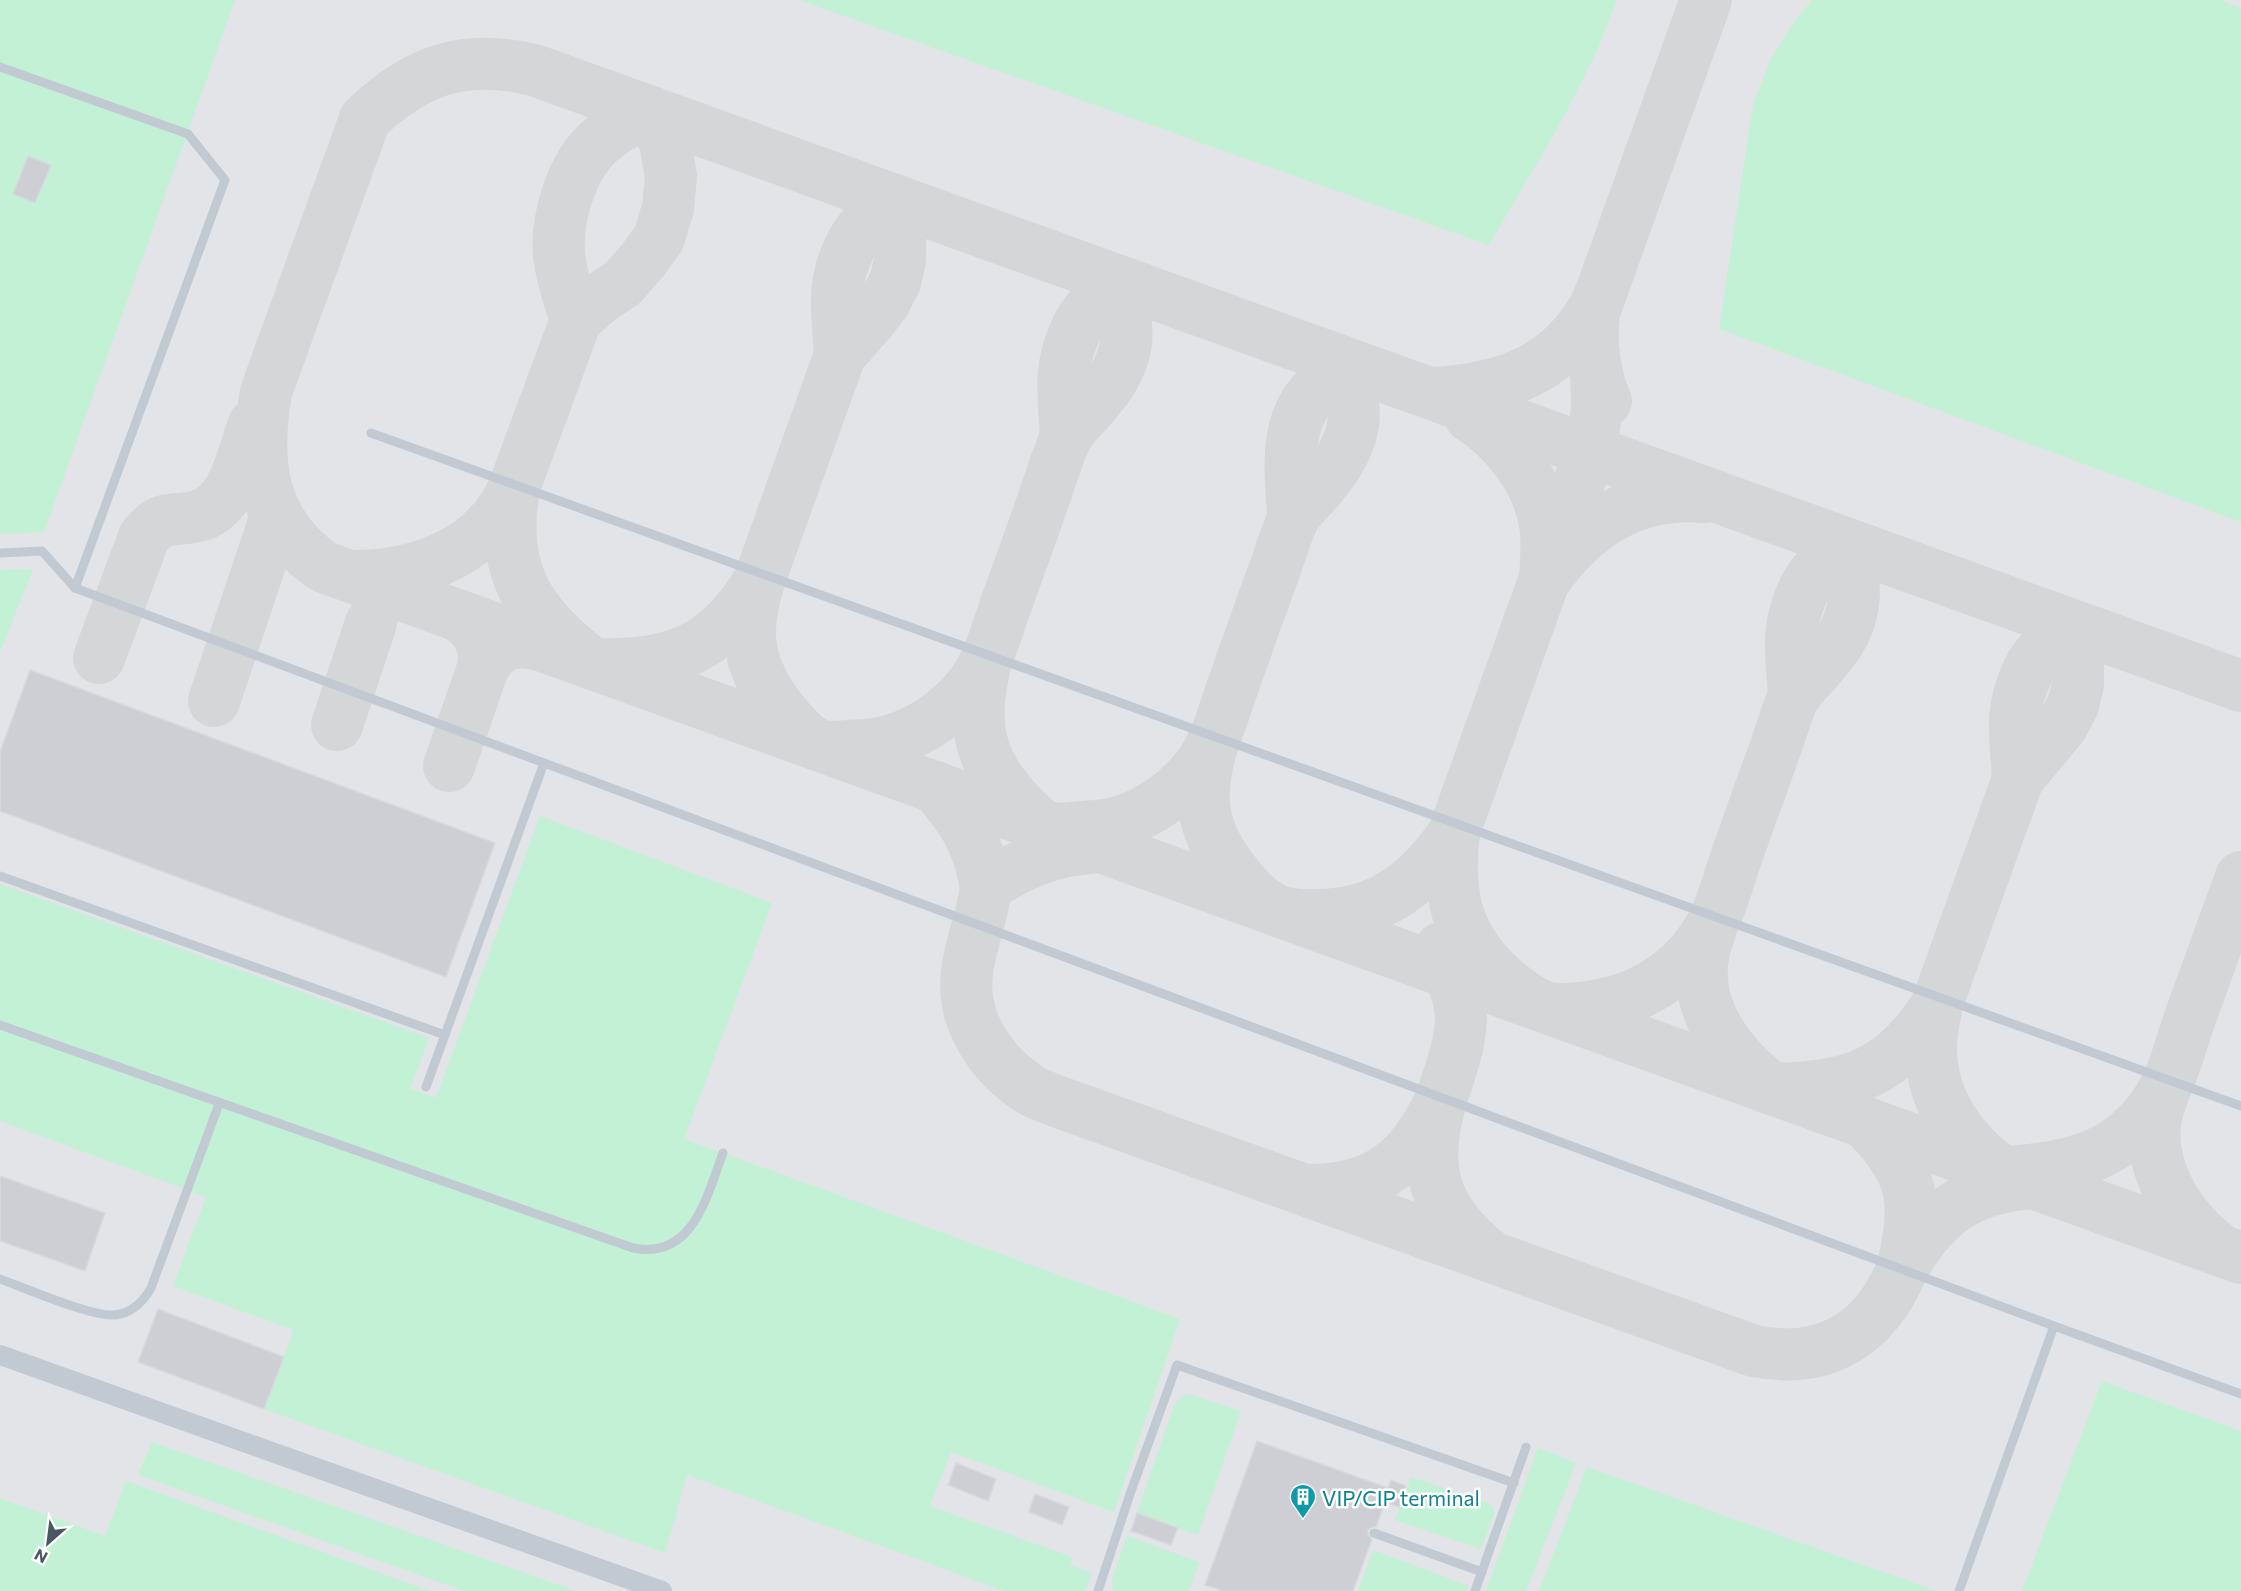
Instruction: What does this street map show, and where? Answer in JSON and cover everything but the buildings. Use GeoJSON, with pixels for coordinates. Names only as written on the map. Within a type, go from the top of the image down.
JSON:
{"type":"FeatureCollection","features":[{"type":"Feature","properties":{"kind":"street"},"geometry":{"type":"LineString","coordinates":[[0,1355],[662,1591]]}},
{"type":"Feature","properties":{"kind":"lane"},"geometry":{"type":"LineString","coordinates":[[0,68],[188,135],[225,180],[75,588]]}},
{"type":"Feature","properties":{"kind":"lane"},"geometry":{"type":"LineString","coordinates":[[371,434],[2241,1106]]}},
{"type":"Feature","properties":{"kind":"lane"},"geometry":{"type":"LineString","coordinates":[[0,553],[42,551],[75,588],[2241,1394]]}},
{"type":"Feature","properties":{"kind":"lane"},"geometry":{"type":"LineString","coordinates":[[426,1087],[544,763]]}},
{"type":"Feature","properties":{"kind":"lane"},"geometry":{"type":"LineString","coordinates":[[0,876],[445,1035]]}},
{"type":"Feature","properties":{"kind":"lane"},"geometry":{"type":"LineString","coordinates":[[0,1025],[219,1104],[645,1251],[669,1246],[689,1229],[702,1208],[723,1153]]}},
{"type":"Feature","properties":{"kind":"lane"},"geometry":{"type":"LineString","coordinates":[[0,1279],[96,1313],[115,1315],[133,1309],[146,1297],[151,1288],[219,1104]]}},
{"type":"Feature","properties":{"kind":"lane"},"geometry":{"type":"LineString","coordinates":[[1959,1591],[2054,1326]]}},
{"type":"Feature","properties":{"kind":"lane"},"geometry":{"type":"LineString","coordinates":[[1098,1591],[1130,1494],[1177,1365],[1514,1483]]}},
{"type":"Feature","properties":{"kind":"lane"},"geometry":{"type":"LineString","coordinates":[[1475,1591],[1526,1447]]}},
{"type":"Feature","properties":{"kind":"lane"},"geometry":{"type":"LineString","coordinates":[[1374,1533],[1482,1572]]}},
{"type":"Feature","properties":{"kind":"shaded area"},"geometry":{"type":"Polygon","coordinates":[[[0,0],[2241,0],[2241,1591],[0,1591],[0,0]]]}},
{"type":"Feature","properties":{"kind":"green space"},"geometry":{"type":"Polygon","coordinates":[[[0,0],[235,0],[44,532],[0,534],[0,0]]]}},
{"type":"Feature","properties":{"kind":"green space"},"geometry":{"type":"Polygon","coordinates":[[[799,0],[1617,0],[1596,53],[1562,120],[1489,245],[799,0]]]}},
{"type":"Feature","properties":{"kind":"green space"},"geometry":{"type":"Polygon","coordinates":[[[1812,0],[2220,0],[2241,8],[2241,522],[1719,329],[1753,105],[1770,61],[1794,22],[1812,0]]]}},
{"type":"Feature","properties":{"kind":"green space"},"geometry":{"type":"Polygon","coordinates":[[[33,569],[0,652],[0,570],[33,569]]]}},
{"type":"Feature","properties":{"kind":"green space"},"geometry":{"type":"Polygon","coordinates":[[[540,816],[772,903],[684,1139],[1180,1319],[1114,1512],[951,1452],[930,1506],[1072,1557],[1070,1565],[1092,1573],[1085,1591],[1004,1591],[687,1475],[665,1553],[264,1409],[294,1330],[173,1286],[206,1197],[0,1121],[0,884],[429,1038],[410,1089],[436,1098],[540,816]]]}},
{"type":"Feature","properties":{"kind":"green space"},"geometry":{"type":"Polygon","coordinates":[[[2102,1381],[2241,1431],[2241,1591],[2022,1591],[2102,1381]]]}},
{"type":"Feature","properties":{"kind":"green space"},"geometry":{"type":"Polygon","coordinates":[[[1188,1394],[1241,1411],[1198,1535],[1137,1513],[1175,1403],[1188,1394]]]}},
{"type":"Feature","properties":{"kind":"green space"},"geometry":{"type":"Polygon","coordinates":[[[152,1442],[576,1591],[464,1591],[138,1475],[152,1442]]]}},
{"type":"Feature","properties":{"kind":"green space"},"geometry":{"type":"Polygon","coordinates":[[[1538,1448],[1576,1463],[1526,1591],[1486,1591],[1538,1448]]]}},
{"type":"Feature","properties":{"kind":"green space"},"geometry":{"type":"Polygon","coordinates":[[[1587,1467],[1937,1591],[1539,1591],[1587,1467]]]}},
{"type":"Feature","properties":{"kind":"green space"},"geometry":{"type":"Polygon","coordinates":[[[1411,1477],[1490,1503],[1495,1512],[1481,1549],[1395,1520],[1411,1477]]]}},
{"type":"Feature","properties":{"kind":"green space"},"geometry":{"type":"Polygon","coordinates":[[[126,1481],[430,1591],[0,1591],[0,1498],[105,1536],[126,1481]]]}},
{"type":"Feature","properties":{"kind":"green space"},"geometry":{"type":"Polygon","coordinates":[[[1127,1536],[1199,1562],[1189,1591],[1113,1591],[1112,1580],[1127,1536]]]}},
{"type":"Feature","properties":{"kind":"green space"},"geometry":{"type":"Polygon","coordinates":[[[1373,1550],[1469,1586],[1467,1591],[1358,1591],[1373,1550]]]}},
{"type":"Feature","properties":{"kind":"taxiway"},"geometry":{"type":"LineString","coordinates":[[1603,287],[1706,0]]}},
{"type":"Feature","properties":{"kind":"taxiway"},"geometry":{"type":"LineString","coordinates":[[2241,686],[534,70],[509,65],[463,65],[422,77],[403,88],[365,119],[266,392],[262,418],[262,467],[275,511],[287,531],[303,550],[324,567],[2241,1258]]}},
{"type":"Feature","properties":{"kind":"taxiway"},"geometry":{"type":"LineString","coordinates":[[358,576],[406,570],[429,564],[451,554],[471,542],[489,526],[503,507],[515,485],[576,320],[599,299],[623,283],[659,238],[668,208],[671,176],[665,143],[651,112],[617,128],[599,142],[589,153],[572,181],[562,214],[559,247],[563,277],[576,320]]}},
{"type":"Feature","properties":{"kind":"taxiway"},"geometry":{"type":"LineString","coordinates":[[514,490],[511,545],[524,590],[536,610],[552,628],[593,664],[646,662],[669,657],[690,650],[709,638],[726,624],[759,581],[840,355],[884,303],[895,282],[900,261],[900,240],[892,216],[877,194]]}},
{"type":"Feature","properties":{"kind":"taxiway"},"geometry":{"type":"LineString","coordinates":[[840,355],[837,290],[850,248],[866,224],[889,213],[914,208]]}},
{"type":"Feature","properties":{"kind":"taxiway"},"geometry":{"type":"LineString","coordinates":[[759,581],[750,632],[754,662],[768,692],[779,708],[809,739],[819,745],[835,747],[884,742],[920,728],[952,706],[977,677],[986,660],[1066,438],[1106,390],[1121,363],[1126,343],[1126,325],[1118,300],[1104,276]]}},
{"type":"Feature","properties":{"kind":"taxiway"},"geometry":{"type":"LineString","coordinates":[[1435,393],[1502,382],[1541,364],[1559,352],[1575,336],[1593,310],[1603,287],[1594,314],[1593,335],[1596,370],[1606,401]]}},
{"type":"Feature","properties":{"kind":"taxiway"},"geometry":{"type":"LineString","coordinates":[[1066,436],[1064,370],[1078,325],[1087,311],[1103,298],[1141,289]]}},
{"type":"Feature","properties":{"kind":"taxiway"},"geometry":{"type":"LineString","coordinates":[[986,661],[979,699],[980,733],[984,749],[1000,781],[1024,809],[1041,824],[1050,828],[1063,828],[1114,823],[1149,809],[1180,787],[1193,773],[1213,742],[1293,519],[1332,471],[1351,435],[1354,416],[1352,398],[1332,358]]}},
{"type":"Feature","properties":{"kind":"taxiway"},"geometry":{"type":"LineString","coordinates":[[1442,866],[1590,452],[1597,410],[1596,369]]}},
{"type":"Feature","properties":{"kind":"taxiway"},"geometry":{"type":"LineString","coordinates":[[1293,517],[1291,448],[1299,415],[1307,401],[1324,383],[1342,376],[1367,371]]}},
{"type":"Feature","properties":{"kind":"taxiway"},"geometry":{"type":"LineString","coordinates":[[1470,416],[1508,449],[1528,477],[1535,492],[1546,531],[1545,580],[1576,543],[1613,516],[1633,506],[1655,500],[1704,497]]}},
{"type":"Feature","properties":{"kind":"taxiway"},"geometry":{"type":"LineString","coordinates":[[99,658],[144,537],[163,521],[198,516],[210,511],[220,502],[229,491],[235,478],[254,424]]}},
{"type":"Feature","properties":{"kind":"taxiway"},"geometry":{"type":"LineString","coordinates":[[214,701],[276,516]]}},
{"type":"Feature","properties":{"kind":"taxiway"},"geometry":{"type":"LineString","coordinates":[[1454,833],[1452,875],[1454,894],[1464,929],[1485,961],[1521,994],[1545,1007],[1579,1008],[1617,1001],[1634,995],[1665,978],[1692,954],[1712,924],[1722,902],[1793,698],[1833,650],[1848,625],[1853,605],[1854,586],[1850,569],[1831,538]]}},
{"type":"Feature","properties":{"kind":"taxiway"},"geometry":{"type":"LineString","coordinates":[[1794,697],[1792,631],[1797,605],[1803,591],[1814,573],[1823,565],[1839,557],[1867,551]]}},
{"type":"Feature","properties":{"kind":"taxiway"},"geometry":{"type":"LineString","coordinates":[[457,615],[470,625],[479,637],[484,652],[483,668],[494,653],[507,645],[514,643],[540,645]]}},
{"type":"Feature","properties":{"kind":"taxiway"},"geometry":{"type":"LineString","coordinates":[[1712,924],[1704,951],[1702,972],[1709,1012],[1729,1047],[1742,1062],[1773,1089],[1826,1085],[1849,1079],[1869,1072],[1905,1046],[1937,1004],[2018,779],[2062,726],[2073,705],[2078,684],[2078,663],[2070,639],[2058,620]]}},
{"type":"Feature","properties":{"kind":"taxiway"},"geometry":{"type":"LineString","coordinates":[[337,725],[371,623]]}},
{"type":"Feature","properties":{"kind":"taxiway"},"geometry":{"type":"LineString","coordinates":[[2018,779],[2016,713],[2021,687],[2029,670],[2041,652],[2052,644],[2068,637],[2091,632]]}},
{"type":"Feature","properties":{"kind":"taxiway"},"geometry":{"type":"LineString","coordinates":[[449,766],[483,668]]}},
{"type":"Feature","properties":{"kind":"taxiway"},"geometry":{"type":"LineString","coordinates":[[1213,743],[1205,777],[1204,808],[1207,823],[1220,853],[1231,868],[1256,896],[1278,911],[1299,915],[1338,914],[1378,903],[1412,882],[1441,851],[1454,833]]}},
{"type":"Feature","properties":{"kind":"taxiway"},"geometry":{"type":"LineString","coordinates":[[935,787],[969,833],[979,857],[986,887],[1026,864],[1053,854],[1099,847]]}},
{"type":"Feature","properties":{"kind":"taxiway"},"geometry":{"type":"LineString","coordinates":[[1937,1004],[1931,1048],[1937,1089],[1953,1121],[1988,1161],[2002,1172],[2053,1167],[2097,1154],[2117,1143],[2135,1128],[2152,1109],[2166,1086],[2241,877]]}},
{"type":"Feature","properties":{"kind":"taxiway"},"geometry":{"type":"LineString","coordinates":[[986,887],[967,973],[966,990],[969,1007],[981,1039],[991,1054],[1015,1079],[1040,1095],[1754,1351],[1779,1354],[1803,1353],[1824,1349],[1844,1340],[1862,1328],[1877,1312],[1891,1292],[1902,1269]]}},
{"type":"Feature","properties":{"kind":"taxiway"},"geometry":{"type":"LineString","coordinates":[[1441,948],[1461,1013],[1459,1037],[1442,1097]]}},
{"type":"Feature","properties":{"kind":"taxiway"},"geometry":{"type":"LineString","coordinates":[[2166,1086],[2157,1113],[2155,1132],[2160,1170],[2168,1188],[2189,1221],[2217,1247]]}},
{"type":"Feature","properties":{"kind":"taxiway"},"geometry":{"type":"LineString","coordinates":[[1305,1190],[1353,1185],[1390,1168],[1418,1139],[1442,1097],[1432,1145],[1436,1185],[1455,1221],[1489,1255]]}},
{"type":"Feature","properties":{"kind":"taxiway"},"geometry":{"type":"LineString","coordinates":[[1864,1122],[1881,1139],[1893,1156],[1908,1189],[1911,1206],[1910,1225],[1902,1269],[1927,1233],[1955,1207],[1971,1197],[1990,1190],[2033,1183]]}},
{"type":"Feature","properties":{"kind":"place","name":"VIP/CIP terminal"},"geometry":{"type":"Point","coordinates":[1303,1520]}}]}
